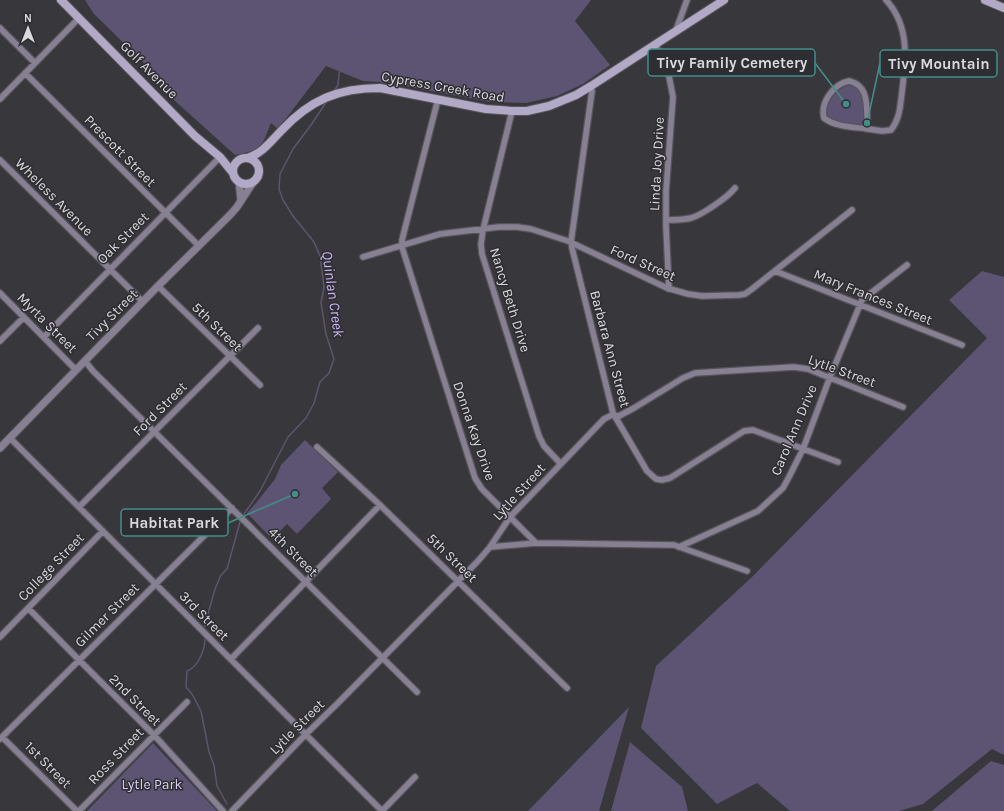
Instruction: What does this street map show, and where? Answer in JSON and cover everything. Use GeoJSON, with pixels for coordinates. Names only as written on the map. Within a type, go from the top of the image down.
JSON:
{"type":"FeatureCollection","features":[{"type":"Feature","properties":{"kind":"main road","name":"Golf Avenue"},"geometry":{"type":"LineString","coordinates":[[61,0],[195,136],[220,157],[233,173]]}},
{"type":"Feature","properties":{"kind":"main road","name":"Cypress Creek Road"},"geometry":{"type":"LineString","coordinates":[[258,169],[268,146],[289,122],[311,105],[337,93],[364,88],[380,88],[486,109],[512,111],[533,110],[549,106],[576,95],[724,0]]}},
{"type":"Feature","properties":{"kind":"main road"},"geometry":{"type":"LineString","coordinates":[[985,0],[1004,8]]}},
{"type":"Feature","properties":{"kind":"main road","name":"Cypress Creek Road"},"geometry":{"type":"LineString","coordinates":[[243,160],[254,156],[268,146]]}},
{"type":"Feature","properties":{"kind":"main road"},"geometry":{"type":"LineString","coordinates":[[220,157],[254,161],[258,169],[258,173],[254,181],[246,184],[239,182],[233,173],[235,165],[243,160]]}},
{"type":"Feature","properties":{"kind":"street"},"geometry":{"type":"LineString","coordinates":[[676,30],[688,0]]}},
{"type":"Feature","properties":{"kind":"street"},"geometry":{"type":"LineString","coordinates":[[868,129],[867,100],[863,88],[858,84],[850,81],[839,84],[833,90],[823,108],[824,118],[836,124],[882,132],[891,130],[895,124],[900,112],[906,53],[899,22],[886,0]]}},
{"type":"Feature","properties":{"kind":"street"},"geometry":{"type":"LineString","coordinates":[[0,98],[79,18]]}},
{"type":"Feature","properties":{"kind":"street"},"geometry":{"type":"LineString","coordinates":[[0,28],[35,63]]}},
{"type":"Feature","properties":{"kind":"street","name":"Linda Joy Drive"},"geometry":{"type":"LineString","coordinates":[[655,44],[668,71],[672,86],[666,191],[669,289]]}},
{"type":"Feature","properties":{"kind":"street","name":"Prescott Street"},"geometry":{"type":"LineString","coordinates":[[25,74],[199,246]]}},
{"type":"Feature","properties":{"kind":"street","name":"Barbara Ann Street"},"geometry":{"type":"LineString","coordinates":[[591,86],[592,91],[571,242],[614,415],[647,471],[656,479],[662,480],[670,478],[744,431],[753,430],[838,462]]}},
{"type":"Feature","properties":{"kind":"street","name":"Donna Kay Drive"},"geometry":{"type":"LineString","coordinates":[[438,99],[402,240],[403,254],[475,478],[482,489],[536,544]]}},
{"type":"Feature","properties":{"kind":"street","name":"Nancy Beth Drive"},"geometry":{"type":"LineString","coordinates":[[512,111],[483,230],[481,244],[482,254],[539,436],[544,446],[561,464]]}},
{"type":"Feature","properties":{"kind":"street","name":"Oak Street"},"geometry":{"type":"LineString","coordinates":[[44,337],[220,157]]}},
{"type":"Feature","properties":{"kind":"street","name":"Wheless Avenue"},"geometry":{"type":"LineString","coordinates":[[0,160],[143,302]]}},
{"type":"Feature","properties":{"kind":"street","name":"Tivy Street"},"geometry":{"type":"LineString","coordinates":[[0,448],[158,286],[230,215],[254,181]]}},
{"type":"Feature","properties":{"kind":"street"},"geometry":{"type":"LineString","coordinates":[[239,182],[241,201]]}},
{"type":"Feature","properties":{"kind":"street"},"geometry":{"type":"LineString","coordinates":[[666,220],[684,219],[696,216],[728,196],[735,188]]}},
{"type":"Feature","properties":{"kind":"street","name":"Ford Street"},"geometry":{"type":"LineString","coordinates":[[363,257],[440,234],[504,227],[524,228],[571,242],[669,289],[702,296],[739,295],[745,294],[852,210]]}},
{"type":"Feature","properties":{"kind":"street","name":"Carol Ann Drive"},"geometry":{"type":"LineString","coordinates":[[679,547],[758,511],[782,488],[789,478],[803,449],[830,377],[862,300],[907,265]]}},
{"type":"Feature","properties":{"kind":"street","name":"Mary Frances Street"},"geometry":{"type":"LineString","coordinates":[[775,271],[962,345]]}},
{"type":"Feature","properties":{"kind":"street","name":"5th Street"},"geometry":{"type":"LineString","coordinates":[[158,286],[260,385]]}},
{"type":"Feature","properties":{"kind":"street","name":"Myrta Street"},"geometry":{"type":"LineString","coordinates":[[0,293],[76,370]]}},
{"type":"Feature","properties":{"kind":"street"},"geometry":{"type":"LineString","coordinates":[[0,341],[24,317]]}},
{"type":"Feature","properties":{"kind":"street","name":"Ford Street"},"geometry":{"type":"LineString","coordinates":[[79,507],[258,328]]}},
{"type":"Feature","properties":{"kind":"street","name":"4th Street"},"geometry":{"type":"LineString","coordinates":[[85,361],[93,371],[417,692]]}},
{"type":"Feature","properties":{"kind":"street","name":"Lytle Street"},"geometry":{"type":"LineString","coordinates":[[235,810],[305,735],[458,581],[490,547],[510,517],[604,419],[612,415],[619,416],[683,378],[695,374],[794,367],[808,369],[830,377],[903,407]]}},
{"type":"Feature","properties":{"kind":"street","name":"3rd Street"},"geometry":{"type":"LineString","coordinates":[[10,438],[382,811]]}},
{"type":"Feature","properties":{"kind":"street","name":"5th Street"},"geometry":{"type":"LineString","coordinates":[[317,447],[380,505],[567,688]]}},
{"type":"Feature","properties":{"kind":"street"},"geometry":{"type":"LineString","coordinates":[[231,660],[380,505]]}},
{"type":"Feature","properties":{"kind":"street","name":"Gilmer Street"},"geometry":{"type":"LineString","coordinates":[[1,738],[232,508]]}},
{"type":"Feature","properties":{"kind":"street","name":"College Street"},"geometry":{"type":"LineString","coordinates":[[0,637],[103,531]]}},
{"type":"Feature","properties":{"kind":"street"},"geometry":{"type":"LineString","coordinates":[[490,547],[536,544],[674,545],[747,572]]}},
{"type":"Feature","properties":{"kind":"street","name":"2nd Street"},"geometry":{"type":"LineString","coordinates":[[28,608],[154,735],[223,811]]}},
{"type":"Feature","properties":{"kind":"street","name":"Ross Street"},"geometry":{"type":"LineString","coordinates":[[78,811],[187,702]]}},
{"type":"Feature","properties":{"kind":"street","name":"1st Street"},"geometry":{"type":"LineString","coordinates":[[1,738],[78,811]]}},
{"type":"Feature","properties":{"kind":"street"},"geometry":{"type":"LineString","coordinates":[[382,811],[415,777]]}},
{"type":"Feature","properties":{"kind":"green space"},"geometry":{"type":"Polygon","coordinates":[[[85,0],[591,0],[575,21],[610,65],[583,84],[557,96],[526,103],[490,102],[399,85],[363,81],[326,66],[278,129],[271,123],[265,139],[259,147],[251,151],[235,155],[174,100],[145,64],[94,14],[85,0]]]}},
{"type":"Feature","properties":{"kind":"green space"},"geometry":{"type":"Polygon","coordinates":[[[849,85],[860,90],[865,108],[866,127],[838,123],[826,115],[827,104],[830,99],[839,90],[849,85]]]}},
{"type":"Feature","properties":{"kind":"green space"},"geometry":{"type":"Polygon","coordinates":[[[982,271],[1004,277],[1004,755],[992,749],[923,804],[899,811],[790,811],[757,783],[717,804],[641,728],[656,666],[753,576],[987,338],[949,300],[982,271]]]}},
{"type":"Feature","properties":{"kind":"green space"},"geometry":{"type":"Polygon","coordinates":[[[305,440],[338,472],[322,488],[331,499],[297,534],[287,524],[272,539],[247,513],[275,479],[281,465],[305,440]]]}},
{"type":"Feature","properties":{"kind":"green space"},"geometry":{"type":"Polygon","coordinates":[[[629,707],[599,811],[528,811],[629,707]]]}},
{"type":"Feature","properties":{"kind":"green space"},"geometry":{"type":"Polygon","coordinates":[[[630,742],[682,787],[688,811],[611,811],[630,742]]]}},
{"type":"Feature","properties":{"kind":"green space","name":"Lytle Park"},"geometry":{"type":"Polygon","coordinates":[[[153,743],[217,811],[87,811],[153,743]]]}},
{"type":"Feature","properties":{"kind":"green space"},"geometry":{"type":"Polygon","coordinates":[[[991,761],[1004,765],[1004,811],[932,811],[991,761]]]}},
{"type":"Feature","properties":{"kind":"waterway","name":"Quinlan Creek"},"geometry":{"type":"LineString","coordinates":[[334,91],[338,85],[339,74],[344,59],[349,54],[355,52],[360,44],[372,39],[387,21],[412,4],[421,0]]}},
{"type":"Feature","properties":{"kind":"waterway","name":"Quinlan Creek"},"geometry":{"type":"LineString","coordinates":[[244,514],[260,491],[288,437],[306,418],[314,403],[320,382],[329,373],[334,359],[326,334],[321,303],[324,287],[320,256],[314,242],[293,216],[283,200],[279,189],[280,174],[293,149],[327,101]]}},
{"type":"Feature","properties":{"kind":"waterway","name":"Quinlan Creek"},"geometry":{"type":"LineString","coordinates":[[204,628],[215,589],[221,575],[227,569],[240,522]]}},
{"type":"Feature","properties":{"kind":"waterway","name":"Quinlan Creek"},"geometry":{"type":"LineString","coordinates":[[205,638],[204,648],[198,662],[187,671],[186,687],[192,694],[201,711],[209,752],[214,765],[217,786],[227,804]]}},
{"type":"Feature","properties":{"kind":"place","name":"Tivy Family Cemetery"},"geometry":{"type":"Point","coordinates":[846,104]}},
{"type":"Feature","properties":{"kind":"place","name":"Tivy Mountain"},"geometry":{"type":"Point","coordinates":[867,123]}},
{"type":"Feature","properties":{"kind":"place","name":"Habitat Park"},"geometry":{"type":"Point","coordinates":[295,494]}}]}
